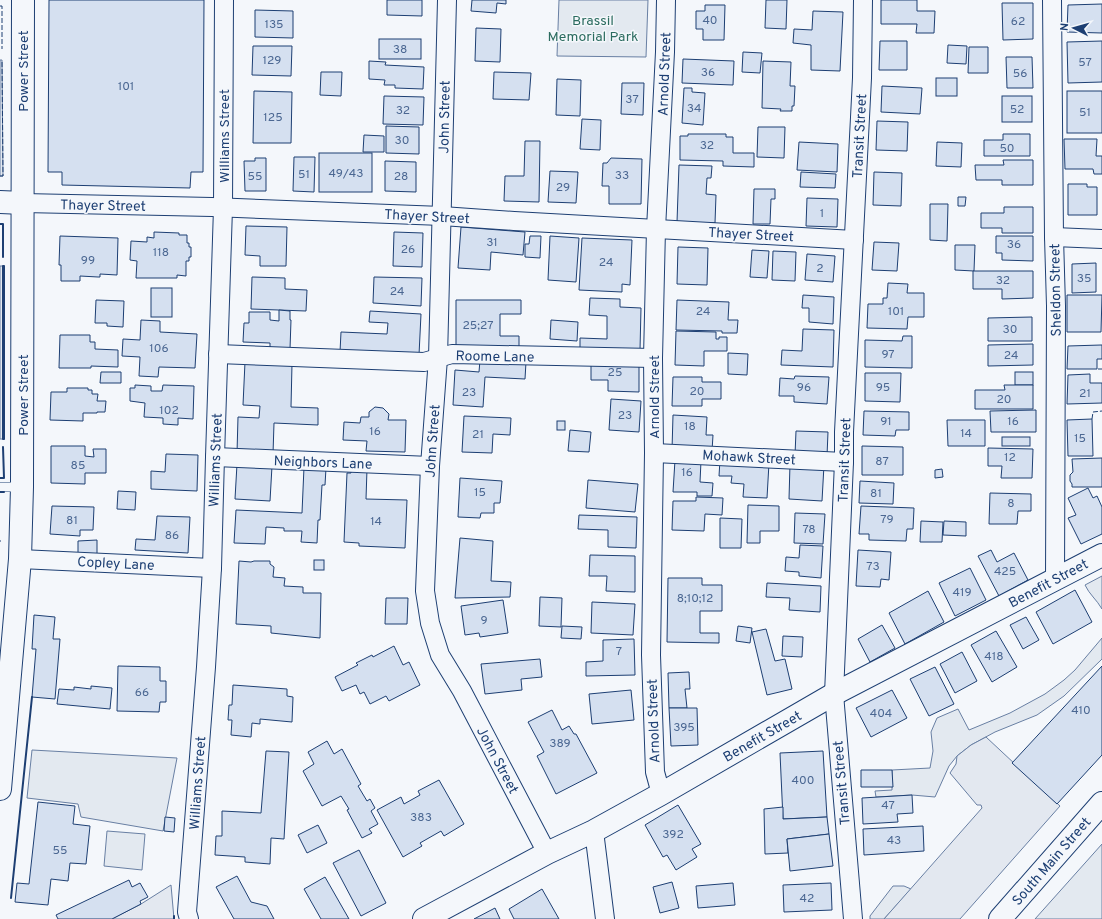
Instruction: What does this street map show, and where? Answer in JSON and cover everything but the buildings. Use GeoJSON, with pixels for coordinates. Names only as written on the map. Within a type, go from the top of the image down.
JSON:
{"type":"FeatureCollection","features":[{"type":"Feature","properties":{"kind":"street","name":"Power Street"},"geometry":{"type":"LineString","coordinates":[[0,789],[20,559],[22,487],[23,0]]}},
{"type":"Feature","properties":{"kind":"street","name":"Williams Street"},"geometry":{"type":"LineString","coordinates":[[188,919],[187,912],[212,568],[223,208],[224,0]]}},
{"type":"Feature","properties":{"kind":"street","name":"John Street"},"geometry":{"type":"LineString","coordinates":[[447,0],[438,358],[430,466],[425,591],[430,623],[440,655],[462,691],[547,853]]}},
{"type":"Feature","properties":{"kind":"street","name":"Arnold Street"},"geometry":{"type":"LineString","coordinates":[[661,794],[655,772],[651,655],[654,453],[653,358],[656,229],[665,52],[666,0]]}},
{"type":"Feature","properties":{"kind":"street","name":"Transit Street"},"geometry":{"type":"LineString","coordinates":[[853,919],[834,694],[844,432],[862,78],[863,0]]}},
{"type":"Feature","properties":{"kind":"street","name":"Sheldon Street"},"geometry":{"type":"LineString","coordinates":[[1052,0],[1056,306],[1055,580]]}},
{"type":"Feature","properties":{"kind":"street","name":"Thayer Street"},"geometry":{"type":"LineString","coordinates":[[0,202],[442,216],[854,240]]}},
{"type":"Feature","properties":{"kind":"street"},"geometry":{"type":"LineString","coordinates":[[1054,237],[1102,239]]}},
{"type":"Feature","properties":{"kind":"street","name":"Roome Lane"},"geometry":{"type":"LineString","coordinates":[[218,354],[424,362],[452,354],[653,358]]}},
{"type":"Feature","properties":{"kind":"street","name":"Mohawk Street"},"geometry":{"type":"LineString","coordinates":[[654,453],[844,462]]}},
{"type":"Feature","properties":{"kind":"street","name":"Neighbors Lane"},"geometry":{"type":"LineString","coordinates":[[215,457],[430,466]]}},
{"type":"Feature","properties":{"kind":"street","name":"Benefit Street"},"geometry":{"type":"LineString","coordinates":[[424,919],[547,853],[594,832],[834,694],[1102,555]]}},
{"type":"Feature","properties":{"kind":"street","name":"Copley Lane"},"geometry":{"type":"LineString","coordinates":[[20,559],[212,568]]}},
{"type":"Feature","properties":{"kind":"street","name":"South Main Street"},"geometry":{"type":"LineString","coordinates":[[1000,919],[1102,803]]}},
{"type":"Feature","properties":{"kind":"street"},"geometry":{"type":"LineString","coordinates":[[594,832],[604,919]]}},
{"type":"Feature","properties":{"kind":"lane"},"geometry":{"type":"LineString","coordinates":[[0,487],[22,487]]}},
{"type":"Feature","properties":{"kind":"green space","name":"Brassil Memorial Park"},"geometry":{"type":"Polygon","coordinates":[[[559,0],[648,0],[646,57],[557,56],[559,0]]]}},
{"type":"Feature","properties":{"kind":"green space"},"geometry":{"type":"Polygon","coordinates":[[[0,60],[2,60],[3,176],[0,176],[0,60]]]}},
{"type":"Feature","properties":{"kind":"green space"},"geometry":{"type":"Polygon","coordinates":[[[0,266],[4,266],[4,439],[0,439],[0,266]]]}},
{"type":"Feature","properties":{"kind":"green space"},"geometry":{"type":"Polygon","coordinates":[[[1102,576],[1102,609],[1085,585],[1102,576]]]}},
{"type":"Feature","properties":{"kind":"green space"},"geometry":{"type":"Polygon","coordinates":[[[1102,638],[1102,659],[1064,696],[1037,715],[995,732],[971,745],[957,756],[949,766],[935,797],[912,795],[876,797],[875,791],[892,790],[892,770],[930,768],[933,751],[931,732],[937,718],[958,709],[969,730],[1010,713],[1045,694],[1064,680],[1075,670],[1102,638]]]}},
{"type":"Feature","properties":{"kind":"green space"},"geometry":{"type":"Polygon","coordinates":[[[32,750],[177,758],[163,831],[81,817],[78,804],[27,798],[32,750]]]}},
{"type":"Feature","properties":{"kind":"green space"},"geometry":{"type":"Polygon","coordinates":[[[107,831],[145,834],[142,870],[104,866],[107,831]]]}},
{"type":"Feature","properties":{"kind":"green space"},"geometry":{"type":"Polygon","coordinates":[[[1102,844],[1102,919],[1035,919],[1102,844]]]}},
{"type":"Feature","properties":{"kind":"green space"},"geometry":{"type":"Polygon","coordinates":[[[893,886],[904,886],[911,889],[884,919],[870,919],[870,916],[893,886]]]}},
{"type":"Feature","properties":{"kind":"shaded area"},"geometry":{"type":"Polygon","coordinates":[[[986,737],[1060,806],[960,919],[884,919],[982,808],[981,805],[977,805],[950,773],[956,764],[957,756],[971,745],[986,737]]]}},
{"type":"Feature","properties":{"kind":"shaded area"},"geometry":{"type":"Polygon","coordinates":[[[171,885],[174,919],[112,919],[141,904],[171,885]]]}},
{"type":"Feature","properties":{"kind":"fence"},"geometry":{"type":"LineString","coordinates":[[0,6],[2,6],[2,49]]}},
{"type":"Feature","properties":{"kind":"fence"},"geometry":{"type":"LineString","coordinates":[[0,176],[3,176],[2,60]]}},
{"type":"Feature","properties":{"kind":"fence"},"geometry":{"type":"LineString","coordinates":[[1092,419],[1093,412],[1102,411]]}},
{"type":"Feature","properties":{"kind":"wall"},"geometry":{"type":"LineString","coordinates":[[0,224],[3,224],[3,257]]}},
{"type":"Feature","properties":{"kind":"wall"},"geometry":{"type":"LineString","coordinates":[[3,266],[4,266],[4,439],[3,439],[3,266]]}},
{"type":"Feature","properties":{"kind":"wall"},"geometry":{"type":"LineString","coordinates":[[0,478],[4,478],[3,447]]}},
{"type":"Feature","properties":{"kind":"wall"},"geometry":{"type":"LineString","coordinates":[[11,898],[32,697]]}}]}
